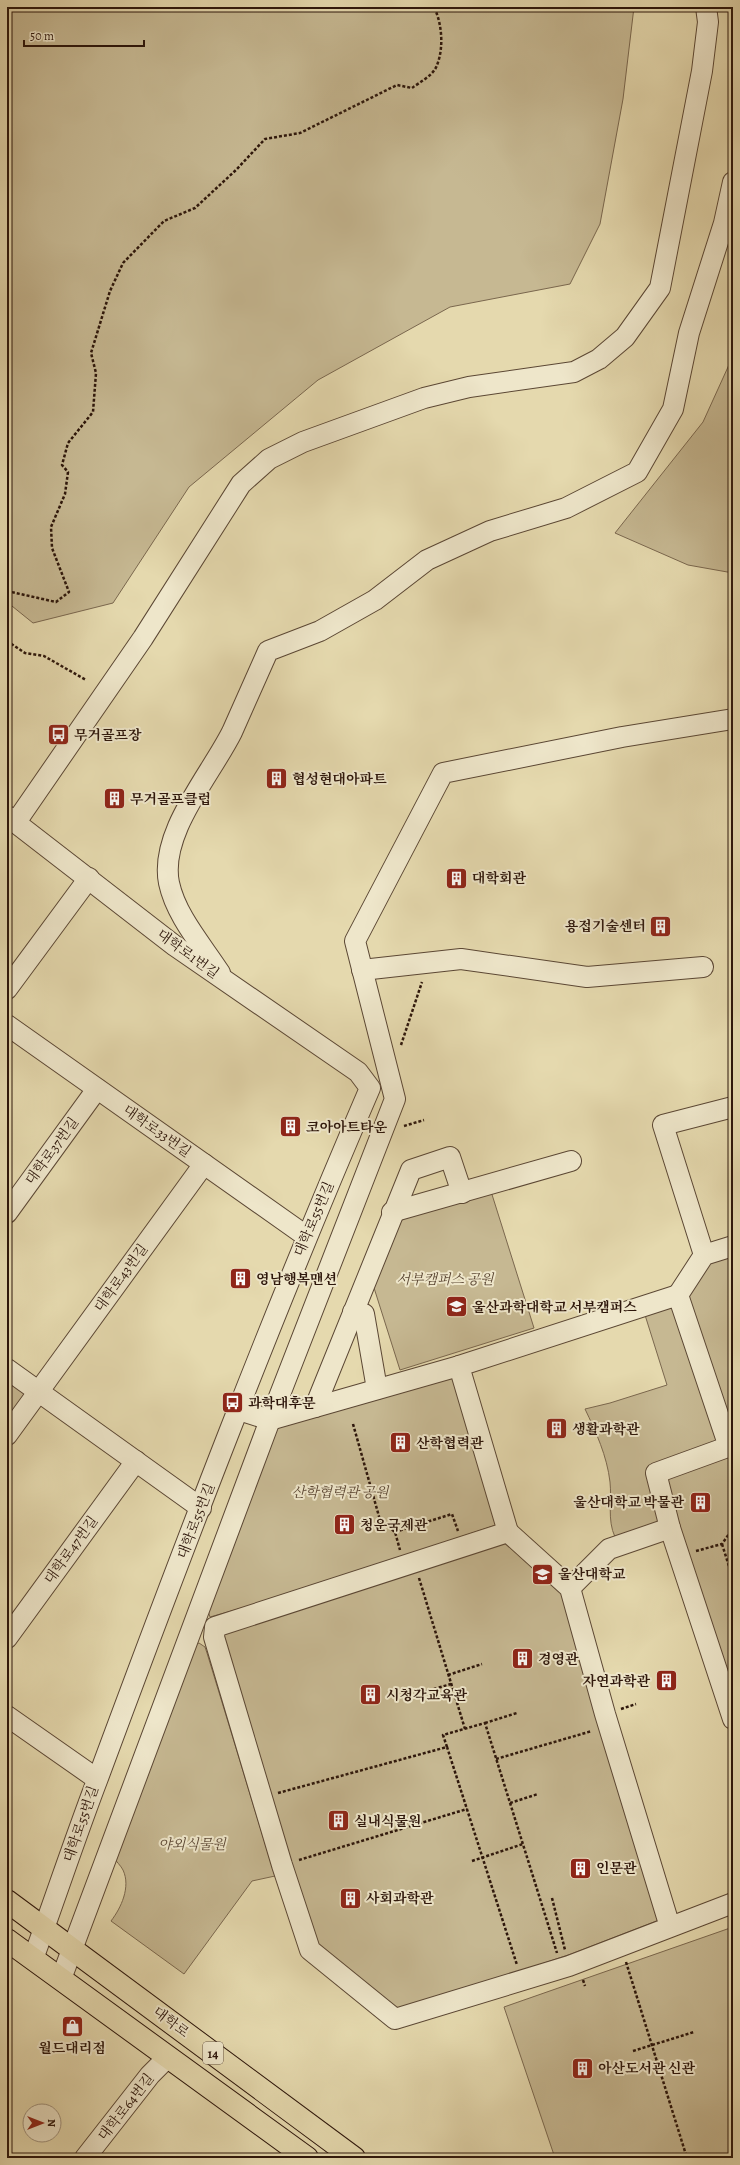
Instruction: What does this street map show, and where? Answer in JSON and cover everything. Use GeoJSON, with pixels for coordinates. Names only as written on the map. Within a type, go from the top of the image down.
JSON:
{"type":"FeatureCollection","features":[{"type":"Feature","properties":{"kind":"main road","name":"대학로"},"geometry":{"type":"LineString","coordinates":[[7,1901],[354,2158]]}},
{"type":"Feature","properties":{"kind":"main road","name":"14"},"geometry":{"type":"LineString","coordinates":[[7,1940],[307,2158]]}},
{"type":"Feature","properties":{"kind":"street"},"geometry":{"type":"LineString","coordinates":[[11,819],[143,638],[241,484],[269,459],[303,442],[424,398],[469,387],[574,372],[599,359],[625,337],[660,288],[702,71],[708,22],[706,7]]}},
{"type":"Feature","properties":{"kind":"street"},"geometry":{"type":"LineString","coordinates":[[226,981],[175,903],[169,882],[168,853],[174,834],[231,733],[268,651],[320,631],[375,600],[427,560],[490,531],[566,508],[637,472],[673,409],[689,333],[724,223],[733,182]]}},
{"type":"Feature","properties":{"kind":"street"},"geometry":{"type":"LineString","coordinates":[[61,1980],[270,1420],[395,1099],[355,941],[443,773],[622,737],[733,719]]}},
{"type":"Feature","properties":{"kind":"street","name":"대학로1번길"},"geometry":{"type":"LineString","coordinates":[[11,819],[175,946],[358,1072],[370,1088]]}},
{"type":"Feature","properties":{"kind":"street"},"geometry":{"type":"LineString","coordinates":[[7,989],[89,878]]}},
{"type":"Feature","properties":{"kind":"street"},"geometry":{"type":"LineString","coordinates":[[362,970],[461,959],[587,977],[703,967]]}},
{"type":"Feature","properties":{"kind":"street","name":"대학로33번길"},"geometry":{"type":"LineString","coordinates":[[7,1025],[306,1236]]}},
{"type":"Feature","properties":{"kind":"street","name":"대학로55번길"},"geometry":{"type":"LineString","coordinates":[[34,1959],[97,1779],[201,1508],[306,1236],[370,1088]]}},
{"type":"Feature","properties":{"kind":"street","name":"대학로37번길"},"geometry":{"type":"LineString","coordinates":[[7,1213],[97,1089]]}},
{"type":"Feature","properties":{"kind":"street"},"geometry":{"type":"LineString","coordinates":[[704,1255],[663,1126],[733,1106]]}},
{"type":"Feature","properties":{"kind":"street"},"geometry":{"type":"LineString","coordinates":[[315,1407],[392,1212],[411,1170],[450,1157],[462,1192]]}},
{"type":"Feature","properties":{"kind":"street"},"geometry":{"type":"LineString","coordinates":[[392,1212],[571,1161]]}},
{"type":"Feature","properties":{"kind":"street","name":"대학로43번길"},"geometry":{"type":"LineString","coordinates":[[7,1435],[204,1164]]}},
{"type":"Feature","properties":{"kind":"street"},"geometry":{"type":"LineString","coordinates":[[239,1410],[270,1420],[460,1366],[678,1295],[704,1255],[733,1246]]}},
{"type":"Feature","properties":{"kind":"street"},"geometry":{"type":"LineString","coordinates":[[678,1295],[731,1446],[656,1473],[670,1528],[681,1556],[733,1719]]}},
{"type":"Feature","properties":{"kind":"street"},"geometry":{"type":"LineString","coordinates":[[353,1312],[364,1314],[377,1389]]}},
{"type":"Feature","properties":{"kind":"street"},"geometry":{"type":"LineString","coordinates":[[460,1366],[508,1532],[570,1588],[670,1927]]}},
{"type":"Feature","properties":{"kind":"street"},"geometry":{"type":"LineString","coordinates":[[7,1368],[201,1508]]}},
{"type":"Feature","properties":{"kind":"street","name":"대학로47번길"},"geometry":{"type":"LineString","coordinates":[[7,1638],[136,1461]]}},
{"type":"Feature","properties":{"kind":"street"},"geometry":{"type":"LineString","coordinates":[[570,1588],[609,1549],[670,1528]]}},
{"type":"Feature","properties":{"kind":"street"},"geometry":{"type":"LineString","coordinates":[[191,1634],[508,1532]]}},
{"type":"Feature","properties":{"kind":"street"},"geometry":{"type":"LineString","coordinates":[[215,1626],[214,1636],[261,1798],[310,1950],[395,2019],[564,1961],[670,1927],[733,1903]]}},
{"type":"Feature","properties":{"kind":"street"},"geometry":{"type":"LineString","coordinates":[[7,1716],[97,1779]]}},
{"type":"Feature","properties":{"kind":"street","name":"대학로64번길"},"geometry":{"type":"LineString","coordinates":[[86,2158],[150,2075],[168,2057]]}},
{"type":"Feature","properties":{"kind":"path"},"geometry":{"type":"LineString","coordinates":[[7,591],[56,602],[69,592],[52,548],[51,527],[65,494],[68,472],[62,465],[68,443],[93,412],[96,373],[91,353],[110,291],[123,263],[164,221],[195,208],[236,170],[265,139],[300,133],[397,85],[412,88],[426,78],[437,66],[442,41],[434,7]]}},
{"type":"Feature","properties":{"kind":"path"},"geometry":{"type":"LineString","coordinates":[[7,640],[25,652],[44,656],[86,680]]}},
{"type":"Feature","properties":{"kind":"path"},"geometry":{"type":"LineString","coordinates":[[399,1049],[429,963]]}},
{"type":"Feature","properties":{"kind":"path"},"geometry":{"type":"LineString","coordinates":[[353,1424],[380,1520],[395,1532],[452,1514]]}},
{"type":"Feature","properties":{"kind":"path"},"geometry":{"type":"LineString","coordinates":[[681,1556],[722,1544],[733,1528]]}},
{"type":"Feature","properties":{"kind":"path"},"geometry":{"type":"LineString","coordinates":[[722,1544],[733,1579]]}},
{"type":"Feature","properties":{"kind":"path"},"geometry":{"type":"LineString","coordinates":[[419,1577],[464,1729]]}},
{"type":"Feature","properties":{"kind":"path"},"geometry":{"type":"LineString","coordinates":[[448,1675],[482,1664]]}},
{"type":"Feature","properties":{"kind":"path"},"geometry":{"type":"LineString","coordinates":[[410,1696],[451,1684]]}},
{"type":"Feature","properties":{"kind":"path"},"geometry":{"type":"LineString","coordinates":[[517,1713],[444,1735],[518,1969]]}},
{"type":"Feature","properties":{"kind":"path"},"geometry":{"type":"LineString","coordinates":[[485,1722],[523,1844],[564,1961]]}},
{"type":"Feature","properties":{"kind":"path"},"geometry":{"type":"LineString","coordinates":[[496,1759],[593,1731]]}},
{"type":"Feature","properties":{"kind":"path"},"geometry":{"type":"LineString","coordinates":[[273,1795],[447,1747]]}},
{"type":"Feature","properties":{"kind":"path"},"geometry":{"type":"LineString","coordinates":[[510,1803],[538,1794]]}},
{"type":"Feature","properties":{"kind":"path"},"geometry":{"type":"LineString","coordinates":[[293,1862],[467,1808]]}},
{"type":"Feature","properties":{"kind":"path"},"geometry":{"type":"LineString","coordinates":[[472,1861],[523,1844]]}},
{"type":"Feature","properties":{"kind":"path"},"geometry":{"type":"LineString","coordinates":[[552,1898],[564,1961]]}},
{"type":"Feature","properties":{"kind":"path"},"geometry":{"type":"LineString","coordinates":[[624,1957],[687,2158]]}},
{"type":"Feature","properties":{"kind":"path"},"geometry":{"type":"LineString","coordinates":[[633,2051],[694,2032]]}},
{"type":"Feature","properties":{"kind":"green space"},"geometry":{"type":"Polygon","coordinates":[[[7,7],[634,7],[623,99],[600,224],[570,284],[450,307],[318,380],[189,487],[113,603],[33,623],[7,602],[7,7]]]}},
{"type":"Feature","properties":{"kind":"green space"},"geometry":{"type":"Polygon","coordinates":[[[733,356],[733,573],[688,565],[615,533],[703,422],[733,356]]]}},
{"type":"Feature","properties":{"kind":"green space","name":"서부캠퍼스 공원"},"geometry":{"type":"Polygon","coordinates":[[[489,1185],[534,1328],[400,1370],[369,1272],[392,1212],[489,1185]]]}},
{"type":"Feature","properties":{"kind":"green space"},"geometry":{"type":"Polygon","coordinates":[[[733,1252],[733,1440],[683,1296],[707,1260],[733,1252]]]}},
{"type":"Feature","properties":{"kind":"green space"},"geometry":{"type":"Polygon","coordinates":[[[675,1305],[722,1444],[651,1471],[665,1522],[615,1537],[610,1517],[609,1472],[597,1435],[585,1409],[610,1403],[667,1385],[645,1315],[675,1305]]]}},
{"type":"Feature","properties":{"kind":"green space","name":"산학협력관 공원"},"geometry":{"type":"Polygon","coordinates":[[[453,1375],[496,1525],[281,1597],[210,1617],[208,1611],[274,1428],[453,1375]]]}},
{"type":"Feature","properties":{"kind":"green space"},"geometry":{"type":"Polygon","coordinates":[[[7,1378],[29,1394],[7,1424],[7,1378]]]}},
{"type":"Feature","properties":{"kind":"green space"},"geometry":{"type":"Polygon","coordinates":[[[733,1445],[733,1719],[656,1473],[733,1445]]]}},
{"type":"Feature","properties":{"kind":"green space"},"geometry":{"type":"Polygon","coordinates":[[[507,1538],[561,1586],[659,1920],[571,1954],[395,2013],[315,1946],[223,1633],[507,1538]]]}},
{"type":"Feature","properties":{"kind":"green space","name":"야외식물원"},"geometry":{"type":"Polygon","coordinates":[[[199,1643],[205,1647],[207,1653],[275,1876],[252,1881],[184,1974],[111,1921],[124,1897],[126,1883],[123,1870],[113,1857],[192,1646],[199,1643]]]}},
{"type":"Feature","properties":{"kind":"green space"},"geometry":{"type":"Polygon","coordinates":[[[733,1927],[733,2158],[555,2158],[504,2007],[733,1927]]]}},
{"type":"Feature","properties":{"kind":"place","name":"무거골프장"},"geometry":{"type":"Point","coordinates":[58,735]}},
{"type":"Feature","properties":{"kind":"place","name":"협성현대아파트"},"geometry":{"type":"Point","coordinates":[277,779]}},
{"type":"Feature","properties":{"kind":"place","name":"무거골프클럽"},"geometry":{"type":"Point","coordinates":[115,799]}},
{"type":"Feature","properties":{"kind":"place","name":"대학회관"},"geometry":{"type":"Point","coordinates":[457,878]}},
{"type":"Feature","properties":{"kind":"place","name":"용접기술센터"},"geometry":{"type":"Point","coordinates":[661,926]}},
{"type":"Feature","properties":{"kind":"place","name":"코아아트타운"},"geometry":{"type":"Point","coordinates":[291,1127]}},
{"type":"Feature","properties":{"kind":"place","name":"영남행복맨션"},"geometry":{"type":"Point","coordinates":[240,1279]}},
{"type":"Feature","properties":{"kind":"place","name":"울산과학대학교 서부캠퍼스"},"geometry":{"type":"Point","coordinates":[457,1307]}},
{"type":"Feature","properties":{"kind":"place","name":"과학대후문"},"geometry":{"type":"Point","coordinates":[232,1403]}},
{"type":"Feature","properties":{"kind":"place","name":"생활과학관"},"geometry":{"type":"Point","coordinates":[557,1429]}},
{"type":"Feature","properties":{"kind":"place","name":"산학협력관"},"geometry":{"type":"Point","coordinates":[401,1443]}},
{"type":"Feature","properties":{"kind":"place","name":"울산대학교 박물관"},"geometry":{"type":"Point","coordinates":[700,1502]}},
{"type":"Feature","properties":{"kind":"place","name":"청운국제관"},"geometry":{"type":"Point","coordinates":[345,1525]}},
{"type":"Feature","properties":{"kind":"place","name":"울산대학교"},"geometry":{"type":"Point","coordinates":[543,1574]}},
{"type":"Feature","properties":{"kind":"place","name":"경영관"},"geometry":{"type":"Point","coordinates":[523,1659]}},
{"type":"Feature","properties":{"kind":"place","name":"자연과학관"},"geometry":{"type":"Point","coordinates":[666,1681]}},
{"type":"Feature","properties":{"kind":"place","name":"시청각교육관"},"geometry":{"type":"Point","coordinates":[371,1695]}},
{"type":"Feature","properties":{"kind":"place","name":"실내식물원"},"geometry":{"type":"Point","coordinates":[339,1821]}},
{"type":"Feature","properties":{"kind":"place","name":"인문관"},"geometry":{"type":"Point","coordinates":[580,1868]}},
{"type":"Feature","properties":{"kind":"place","name":"사회과학관"},"geometry":{"type":"Point","coordinates":[351,1898]}},
{"type":"Feature","properties":{"kind":"place","name":"월드대리점"},"geometry":{"type":"Point","coordinates":[72,2026]}},
{"type":"Feature","properties":{"kind":"place","name":"아산도서관 신관"},"geometry":{"type":"Point","coordinates":[582,2068]}}]}
